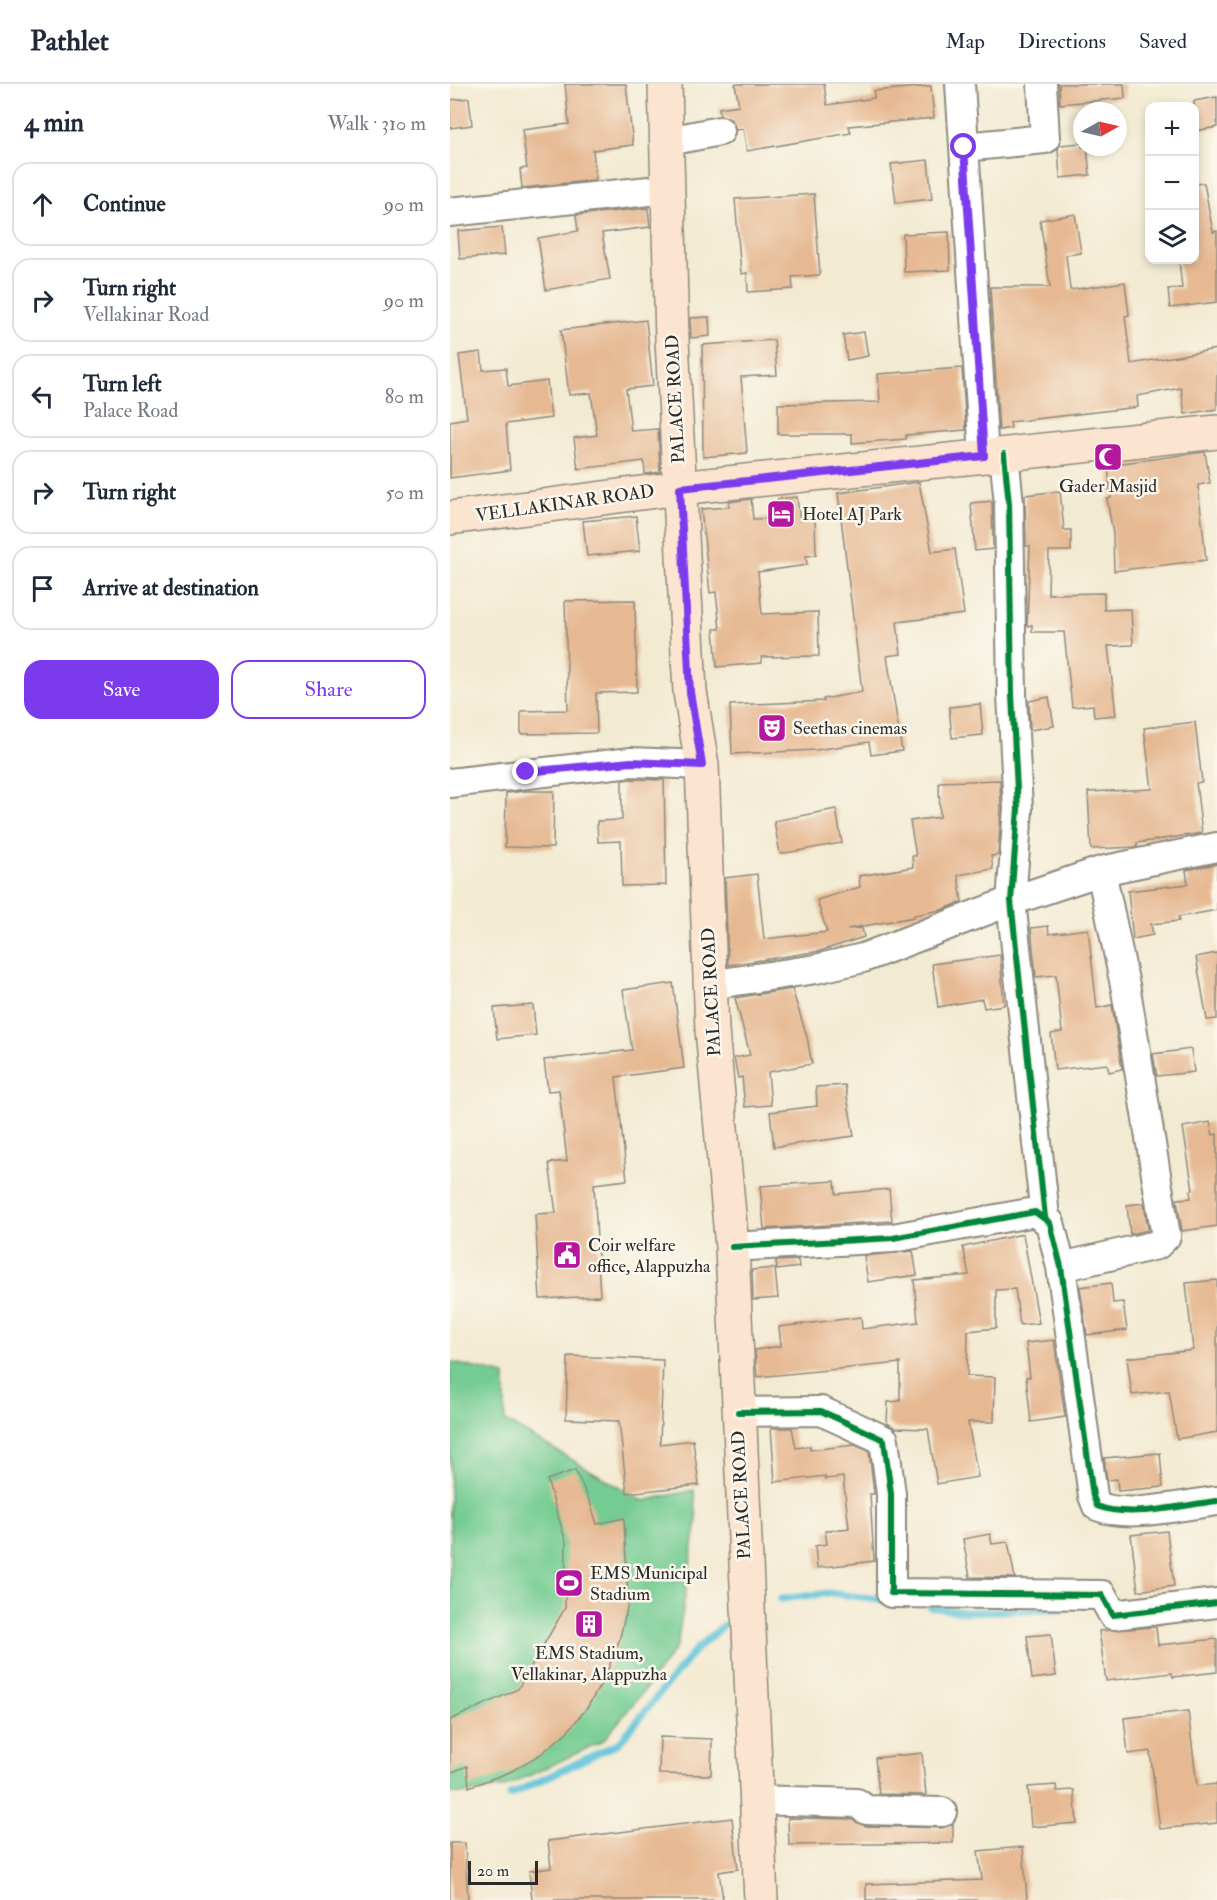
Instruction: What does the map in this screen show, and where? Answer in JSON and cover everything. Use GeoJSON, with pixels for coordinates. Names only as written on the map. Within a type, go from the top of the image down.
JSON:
{"type":"FeatureCollection","features":[{"type":"Feature","properties":{"kind":"main road","name":"PALACE ROAD"},"geometry":{"type":"LineString","coordinates":[[665,84],[672,339],[690,692],[702,765],[710,984],[732,1247],[760,1900]]}},
{"type":"Feature","properties":{"kind":"main road","name":"VELLAKINAR ROAD"},"geometry":{"type":"LineString","coordinates":[[450,518],[680,488],[1217,432]]}},
{"type":"Feature","properties":{"kind":"street"},"geometry":{"type":"LineString","coordinates":[[960,84],[994,455],[1009,504],[1012,695],[1018,809],[1011,901],[1045,1217]]}},
{"type":"Feature","properties":{"kind":"street"},"geometry":{"type":"LineString","coordinates":[[964,147],[1046,139],[1042,84]]}},
{"type":"Feature","properties":{"kind":"street"},"geometry":{"type":"LineString","coordinates":[[668,141],[720,131]]}},
{"type":"Feature","properties":{"kind":"street"},"geometry":{"type":"LineString","coordinates":[[450,212],[668,189]]}},
{"type":"Feature","properties":{"kind":"street"},"geometry":{"type":"LineString","coordinates":[[450,783],[631,762],[702,765]]}},
{"type":"Feature","properties":{"kind":"street"},"geometry":{"type":"LineString","coordinates":[[710,984],[816,969],[862,958],[1011,901],[1101,871],[1217,847]]}},
{"type":"Feature","properties":{"kind":"street"},"geometry":{"type":"LineString","coordinates":[[1060,1267],[1157,1245],[1163,1242],[1166,1236],[1126,990],[1101,871]]}},
{"type":"Feature","properties":{"kind":"street"},"geometry":{"type":"LineString","coordinates":[[732,1247],[893,1238],[1035,1212],[1045,1217],[1050,1223],[1060,1267],[1093,1496],[1097,1506],[1110,1511],[1217,1501]]}},
{"type":"Feature","properties":{"kind":"street"},"geometry":{"type":"LineString","coordinates":[[738,1412],[821,1411],[884,1440],[891,1494],[891,1593],[1107,1605],[1217,1604]]}},
{"type":"Feature","properties":{"kind":"street"},"geometry":{"type":"LineString","coordinates":[[755,1800],[857,1803],[866,1810],[942,1812]]}},
{"type":"Feature","properties":{"kind":"green space","name":"EMS Municipal Stadium"},"geometry":{"type":"Polygon","coordinates":[[[450,1362],[505,1375],[505,1421],[643,1501],[694,1490],[697,1521],[677,1646],[603,1741],[505,1787],[461,1794],[450,1792],[450,1362]]]}},
{"type":"Feature","properties":{"kind":"building"},"geometry":{"type":"Polygon","coordinates":[[[565,84],[626,84],[633,145],[593,150],[596,180],[522,188],[520,169],[527,168],[522,130],[569,124],[565,84]]]}},
{"type":"Feature","properties":{"kind":"building"},"geometry":{"type":"Polygon","coordinates":[[[735,84],[824,84],[827,105],[874,98],[874,91],[931,86],[934,118],[849,126],[851,133],[747,151],[743,129],[736,130],[732,120],[720,115],[719,108],[739,105],[735,84]]]}},
{"type":"Feature","properties":{"kind":"building"},"geometry":{"type":"Polygon","coordinates":[[[1059,84],[1124,84],[1125,98],[1060,104],[1059,84]]]}},
{"type":"Feature","properties":{"kind":"building"},"geometry":{"type":"Polygon","coordinates":[[[1217,97],[1217,127],[1199,130],[1199,102],[1194,101],[1217,97]]]}},
{"type":"Feature","properties":{"kind":"building"},"geometry":{"type":"Polygon","coordinates":[[[469,98],[472,125],[450,128],[450,100],[469,98]]]}},
{"type":"Feature","properties":{"kind":"building"},"geometry":{"type":"Polygon","coordinates":[[[1073,144],[1073,156],[1088,156],[1090,175],[1060,178],[1058,149],[1060,145],[1073,144]]]}},
{"type":"Feature","properties":{"kind":"building"},"geometry":{"type":"Polygon","coordinates":[[[928,160],[932,199],[896,203],[891,164],[928,160]]]}},
{"type":"Feature","properties":{"kind":"building"},"geometry":{"type":"Polygon","coordinates":[[[1204,183],[1213,232],[1217,231],[1217,302],[1170,308],[1168,289],[1182,288],[1179,264],[1199,264],[1199,184],[1204,183]]]}},
{"type":"Feature","properties":{"kind":"building"},"geometry":{"type":"Polygon","coordinates":[[[814,194],[820,275],[792,277],[793,289],[748,292],[747,273],[741,274],[735,199],[814,194]]]}},
{"type":"Feature","properties":{"kind":"building"},"geometry":{"type":"Polygon","coordinates":[[[648,208],[650,227],[602,233],[610,279],[546,290],[538,238],[578,231],[576,215],[648,208]]]}},
{"type":"Feature","properties":{"kind":"building"},"geometry":{"type":"Polygon","coordinates":[[[1075,214],[1081,253],[1066,255],[1070,290],[1125,282],[1129,315],[1125,316],[1131,364],[1217,349],[1217,409],[1185,414],[1181,388],[1137,396],[1138,407],[1010,422],[1011,428],[999,430],[990,287],[1050,287],[1040,220],[1075,214]]]}},
{"type":"Feature","properties":{"kind":"building"},"geometry":{"type":"Polygon","coordinates":[[[502,227],[505,255],[460,259],[458,231],[502,227]]]}},
{"type":"Feature","properties":{"kind":"building"},"geometry":{"type":"Polygon","coordinates":[[[949,232],[950,270],[904,272],[903,234],[949,232]]]}},
{"type":"Feature","properties":{"kind":"building"},"geometry":{"type":"Polygon","coordinates":[[[709,317],[710,336],[691,338],[690,318],[709,317]]]}},
{"type":"Feature","properties":{"kind":"building"},"geometry":{"type":"Polygon","coordinates":[[[646,320],[653,386],[626,389],[631,431],[658,429],[660,472],[645,474],[644,461],[578,469],[574,438],[597,435],[591,393],[569,395],[561,330],[646,320]]]}},
{"type":"Feature","properties":{"kind":"building"},"geometry":{"type":"Polygon","coordinates":[[[864,332],[868,356],[847,360],[843,335],[864,332]]]}},
{"type":"Feature","properties":{"kind":"building"},"geometry":{"type":"Polygon","coordinates":[[[774,340],[777,375],[741,377],[747,453],[703,457],[702,345],[774,340]]]}},
{"type":"Feature","properties":{"kind":"building"},"geometry":{"type":"Polygon","coordinates":[[[481,352],[483,370],[506,368],[508,386],[547,381],[551,418],[506,424],[510,470],[450,478],[450,421],[467,418],[459,355],[481,352]]]}},
{"type":"Feature","properties":{"kind":"building"},"geometry":{"type":"Polygon","coordinates":[[[962,368],[966,430],[906,435],[906,439],[852,443],[852,434],[778,434],[778,404],[880,402],[878,374],[962,368]]]}},
{"type":"Feature","properties":{"kind":"building"},"geometry":{"type":"Polygon","coordinates":[[[1205,452],[1210,483],[1198,485],[1206,560],[1114,571],[1113,534],[1107,499],[1111,498],[1108,465],[1205,452]]]}},
{"type":"Feature","properties":{"kind":"building"},"geometry":{"type":"Polygon","coordinates":[[[919,482],[932,552],[955,549],[964,614],[897,622],[901,654],[887,656],[902,751],[871,755],[869,742],[816,750],[732,754],[730,705],[824,701],[823,699],[862,692],[838,493],[919,482]]]}},
{"type":"Feature","properties":{"kind":"building"},"geometry":{"type":"Polygon","coordinates":[[[1060,491],[1064,530],[1071,530],[1071,551],[1049,551],[1048,594],[1104,593],[1104,610],[1131,609],[1133,645],[1108,646],[1116,715],[1094,717],[1093,705],[1072,707],[1064,632],[1032,632],[1032,625],[1027,626],[1030,546],[1026,546],[1025,495],[1060,491]]]}},
{"type":"Feature","properties":{"kind":"building"},"geometry":{"type":"Polygon","coordinates":[[[797,497],[800,521],[815,519],[816,555],[806,556],[807,565],[758,572],[762,614],[818,612],[819,656],[761,657],[762,663],[717,667],[714,629],[720,629],[716,592],[710,593],[701,509],[729,507],[729,502],[751,499],[753,519],[778,518],[778,499],[797,497]]]}},
{"type":"Feature","properties":{"kind":"building"},"geometry":{"type":"Polygon","coordinates":[[[992,501],[993,549],[975,551],[971,503],[992,501]]]}},
{"type":"Feature","properties":{"kind":"building"},"geometry":{"type":"Polygon","coordinates":[[[636,516],[640,551],[587,556],[583,521],[636,516]]]}},
{"type":"Feature","properties":{"kind":"building"},"geometry":{"type":"Polygon","coordinates":[[[635,600],[637,692],[596,693],[597,733],[521,734],[521,711],[568,710],[565,601],[635,600]]]}},
{"type":"Feature","properties":{"kind":"building"},"geometry":{"type":"Polygon","coordinates":[[[1049,697],[1054,726],[1030,730],[1029,701],[1049,697]]]}},
{"type":"Feature","properties":{"kind":"building"},"geometry":{"type":"Polygon","coordinates":[[[980,704],[983,735],[952,738],[949,707],[980,704]]]}},
{"type":"Feature","properties":{"kind":"building"},"geometry":{"type":"Polygon","coordinates":[[[1195,722],[1202,782],[1196,783],[1202,833],[1137,843],[1137,847],[1091,849],[1088,792],[1152,789],[1144,728],[1195,722]]]}},
{"type":"Feature","properties":{"kind":"building"},"geometry":{"type":"Polygon","coordinates":[[[622,780],[664,780],[666,885],[622,886],[621,841],[598,842],[597,821],[622,820],[622,780]]]}},
{"type":"Feature","properties":{"kind":"building"},"geometry":{"type":"Polygon","coordinates":[[[1000,780],[998,855],[991,856],[993,869],[958,875],[962,902],[941,910],[914,915],[914,917],[847,929],[862,928],[864,937],[820,951],[728,965],[725,878],[757,874],[764,939],[827,932],[817,900],[860,887],[859,876],[913,867],[912,856],[916,856],[910,821],[940,817],[939,782],[1000,780]]]}},
{"type":"Feature","properties":{"kind":"building"},"geometry":{"type":"Polygon","coordinates":[[[554,791],[553,848],[505,847],[506,793],[554,791]]]}},
{"type":"Feature","properties":{"kind":"building"},"geometry":{"type":"Polygon","coordinates":[[[836,809],[842,843],[780,854],[774,821],[836,809]]]}},
{"type":"Feature","properties":{"kind":"building"},"geometry":{"type":"Polygon","coordinates":[[[1217,864],[1217,910],[1178,917],[1179,921],[1151,924],[1153,935],[1133,939],[1128,891],[1188,884],[1186,870],[1217,864]]]}},
{"type":"Feature","properties":{"kind":"building"},"geometry":{"type":"Polygon","coordinates":[[[1048,926],[1049,934],[1088,929],[1097,1008],[1112,1005],[1122,1069],[1109,1072],[1107,1064],[1055,1070],[1051,1034],[1062,1032],[1056,975],[1036,977],[1031,928],[1048,926]]]}},
{"type":"Feature","properties":{"kind":"building"},"geometry":{"type":"Polygon","coordinates":[[[1217,953],[1217,1019],[1207,1020],[1196,957],[1217,953]]]}},
{"type":"Feature","properties":{"kind":"building"},"geometry":{"type":"Polygon","coordinates":[[[1000,955],[1004,1005],[984,1008],[982,999],[938,1007],[932,964],[1000,955]]]}},
{"type":"Feature","properties":{"kind":"building"},"geometry":{"type":"Polygon","coordinates":[[[673,983],[684,1068],[616,1077],[627,1180],[594,1184],[600,1296],[540,1299],[535,1214],[556,1213],[549,1163],[567,1161],[559,1090],[548,1091],[544,1060],[632,1050],[623,990],[673,983]]]}},
{"type":"Feature","properties":{"kind":"building"},"geometry":{"type":"Polygon","coordinates":[[[792,989],[807,1037],[812,1064],[768,1072],[771,1105],[745,1107],[742,1077],[738,1078],[734,1058],[750,1055],[735,998],[792,989]]]}},
{"type":"Feature","properties":{"kind":"building"},"geometry":{"type":"Polygon","coordinates":[[[533,1005],[536,1035],[497,1039],[494,1008],[533,1005]]]}},
{"type":"Feature","properties":{"kind":"building"},"geometry":{"type":"Polygon","coordinates":[[[1191,1049],[1194,1072],[1157,1076],[1153,1054],[1191,1049]]]}},
{"type":"Feature","properties":{"kind":"building"},"geometry":{"type":"Polygon","coordinates":[[[845,1085],[854,1136],[774,1147],[770,1112],[817,1106],[816,1087],[845,1085]]]}},
{"type":"Feature","properties":{"kind":"building"},"geometry":{"type":"Polygon","coordinates":[[[1210,1122],[1213,1135],[1217,1134],[1217,1226],[1182,1231],[1177,1199],[1191,1198],[1190,1191],[1193,1190],[1183,1127],[1210,1122]]]}},
{"type":"Feature","properties":{"kind":"building"},"geometry":{"type":"Polygon","coordinates":[[[835,1181],[836,1194],[889,1189],[892,1221],[764,1229],[760,1186],[835,1181]]]}},
{"type":"Feature","properties":{"kind":"building"},"geometry":{"type":"Polygon","coordinates":[[[1144,1203],[1148,1230],[1130,1234],[1127,1205],[1144,1203]]]}},
{"type":"Feature","properties":{"kind":"building"},"geometry":{"type":"Polygon","coordinates":[[[1023,1234],[1039,1323],[1020,1325],[1015,1289],[996,1290],[996,1328],[968,1331],[967,1376],[995,1377],[994,1422],[968,1422],[978,1477],[937,1484],[928,1429],[895,1428],[887,1423],[888,1402],[900,1401],[900,1363],[757,1377],[755,1350],[781,1346],[779,1327],[861,1317],[862,1329],[918,1322],[914,1280],[969,1275],[963,1247],[1023,1234]]]}},
{"type":"Feature","properties":{"kind":"building"},"geometry":{"type":"Polygon","coordinates":[[[913,1251],[917,1275],[868,1282],[864,1256],[913,1251]]]}},
{"type":"Feature","properties":{"kind":"building"},"geometry":{"type":"Polygon","coordinates":[[[798,1260],[799,1267],[777,1270],[776,1261],[798,1260]]]}},
{"type":"Feature","properties":{"kind":"building"},"geometry":{"type":"Polygon","coordinates":[[[775,1268],[778,1298],[753,1300],[752,1270],[775,1268]]]}},
{"type":"Feature","properties":{"kind":"building"},"geometry":{"type":"Polygon","coordinates":[[[1217,1280],[1217,1432],[1177,1439],[1169,1391],[1132,1395],[1127,1358],[1193,1350],[1186,1283],[1217,1280]]]}},
{"type":"Feature","properties":{"kind":"building"},"geometry":{"type":"Polygon","coordinates":[[[1111,1283],[1113,1303],[1123,1302],[1127,1330],[1087,1335],[1080,1287],[1111,1283]]]}},
{"type":"Feature","properties":{"kind":"building"},"geometry":{"type":"Polygon","coordinates":[[[1054,1340],[1065,1417],[1031,1422],[1026,1377],[1030,1377],[1026,1343],[1054,1340]]]}},
{"type":"Feature","properties":{"kind":"building"},"geometry":{"type":"Polygon","coordinates":[[[568,1356],[663,1360],[660,1444],[693,1440],[699,1485],[627,1493],[619,1421],[566,1419],[568,1356]]]}},
{"type":"Feature","properties":{"kind":"building"},"geometry":{"type":"Polygon","coordinates":[[[771,1428],[792,1428],[796,1448],[810,1446],[810,1450],[855,1445],[869,1451],[874,1494],[870,1494],[874,1561],[817,1568],[815,1546],[827,1544],[825,1531],[849,1528],[843,1477],[825,1479],[825,1476],[775,1482],[771,1428]]]}},
{"type":"Feature","properties":{"kind":"building"},"geometry":{"type":"Polygon","coordinates":[[[1160,1453],[1163,1487],[1118,1491],[1117,1479],[1107,1480],[1104,1458],[1160,1453]]]}},
{"type":"Feature","properties":{"kind":"building","name":"EMS Stadium, Vellakinar, Alappuzha"},"geometry":{"type":"Polygon","coordinates":[[[575,1470],[590,1502],[597,1524],[624,1518],[628,1604],[619,1641],[605,1677],[587,1708],[567,1732],[541,1754],[510,1772],[469,1787],[467,1766],[450,1773],[450,1720],[518,1689],[565,1608],[566,1542],[547,1480],[575,1470]]]}},
{"type":"Feature","properties":{"kind":"building"},"geometry":{"type":"Polygon","coordinates":[[[1167,1531],[1174,1586],[1138,1591],[1131,1535],[1167,1531]]]}},
{"type":"Feature","properties":{"kind":"building"},"geometry":{"type":"Polygon","coordinates":[[[990,1534],[992,1544],[1008,1542],[1015,1578],[970,1577],[963,1539],[990,1534]]]}},
{"type":"Feature","properties":{"kind":"building"},"geometry":{"type":"Polygon","coordinates":[[[1156,1627],[1158,1645],[1217,1639],[1217,1672],[1173,1677],[1172,1673],[1106,1681],[1099,1631],[1156,1627]]]}},
{"type":"Feature","properties":{"kind":"building"},"geometry":{"type":"Polygon","coordinates":[[[1051,1634],[1056,1676],[1032,1679],[1027,1636],[1051,1634]]]}},
{"type":"Feature","properties":{"kind":"building"},"geometry":{"type":"Polygon","coordinates":[[[1188,1711],[1197,1786],[1217,1784],[1217,1823],[1160,1829],[1150,1751],[1128,1754],[1124,1718],[1188,1711]]]}},
{"type":"Feature","properties":{"kind":"building"},"geometry":{"type":"Polygon","coordinates":[[[660,1737],[712,1739],[711,1775],[659,1774],[660,1737]]]}},
{"type":"Feature","properties":{"kind":"building"},"geometry":{"type":"Polygon","coordinates":[[[922,1753],[926,1795],[879,1794],[875,1758],[922,1753]]]}},
{"type":"Feature","properties":{"kind":"building"},"geometry":{"type":"Polygon","coordinates":[[[1056,1785],[1057,1791],[1074,1790],[1077,1823],[1031,1827],[1028,1787],[1056,1785]]]}},
{"type":"Feature","properties":{"kind":"building"},"geometry":{"type":"Polygon","coordinates":[[[732,1818],[738,1869],[719,1872],[723,1900],[532,1900],[529,1871],[551,1868],[548,1841],[732,1818]]]}},
{"type":"Feature","properties":{"kind":"building"},"geometry":{"type":"Polygon","coordinates":[[[788,1818],[851,1819],[866,1826],[942,1828],[953,1824],[953,1843],[789,1845],[788,1818]]]}},
{"type":"Feature","properties":{"kind":"building"},"geometry":{"type":"Polygon","coordinates":[[[450,1843],[465,1843],[468,1900],[450,1900],[450,1843]]]}},
{"type":"Feature","properties":{"kind":"building"},"geometry":{"type":"Polygon","coordinates":[[[1023,1847],[1027,1900],[866,1900],[866,1884],[982,1880],[978,1851],[1023,1847]]]}},
{"type":"Feature","properties":{"kind":"waterway"},"geometry":{"type":"LineString","coordinates":[[781,1599],[829,1593],[887,1600]]}},
{"type":"Feature","properties":{"kind":"waterway"},"geometry":{"type":"LineString","coordinates":[[930,1607],[964,1612],[1063,1609]]}},
{"type":"Feature","properties":{"kind":"waterway"},"geometry":{"type":"LineString","coordinates":[[510,1795],[619,1743],[696,1649],[724,1625]]}},
{"type":"Feature","properties":{"kind":"cycle path"},"geometry":{"type":"LineString","coordinates":[[1004,454],[1009,504],[1012,695],[1018,809],[1011,901],[1045,1217]]}},
{"type":"Feature","properties":{"kind":"cycle path"},"geometry":{"type":"LineString","coordinates":[[732,1247],[893,1238],[1035,1212],[1050,1223],[1061,1267],[1093,1496],[1097,1506],[1110,1510],[1140,1511],[1217,1501]]}},
{"type":"Feature","properties":{"kind":"cycle path"},"geometry":{"type":"LineString","coordinates":[[738,1412],[821,1411],[884,1440],[891,1494],[891,1593],[1102,1595],[1113,1615],[1217,1603]]}},
{"type":"Feature","properties":{"kind":"place","name":"Gader Masjid"},"geometry":{"type":"Point","coordinates":[1108,457]}},
{"type":"Feature","properties":{"kind":"place","name":"Hotel AJ Park"},"geometry":{"type":"Point","coordinates":[781,514]}},
{"type":"Feature","properties":{"kind":"place","name":"Seethas cinemas"},"geometry":{"type":"Point","coordinates":[772,728]}},
{"type":"Feature","properties":{"kind":"place","name":"Coir welfare office, Alappuzha"},"geometry":{"type":"Point","coordinates":[567,1255]}},
{"type":"Feature","properties":{"kind":"place","name":"EMS Municipal Stadium"},"geometry":{"type":"Point","coordinates":[569,1583]}},
{"type":"Feature","properties":{"kind":"place","name":"EMS Stadium, Vellakinar, Alappuzha"},"geometry":{"type":"Point","coordinates":[589,1624]}},
{"type":"Feature","properties":{"kind":"route"},"geometry":{"type":"LineString","coordinates":[[526,772],[631,762],[702,765],[690,692],[680,488],[984,456],[964,147]]}}]}
